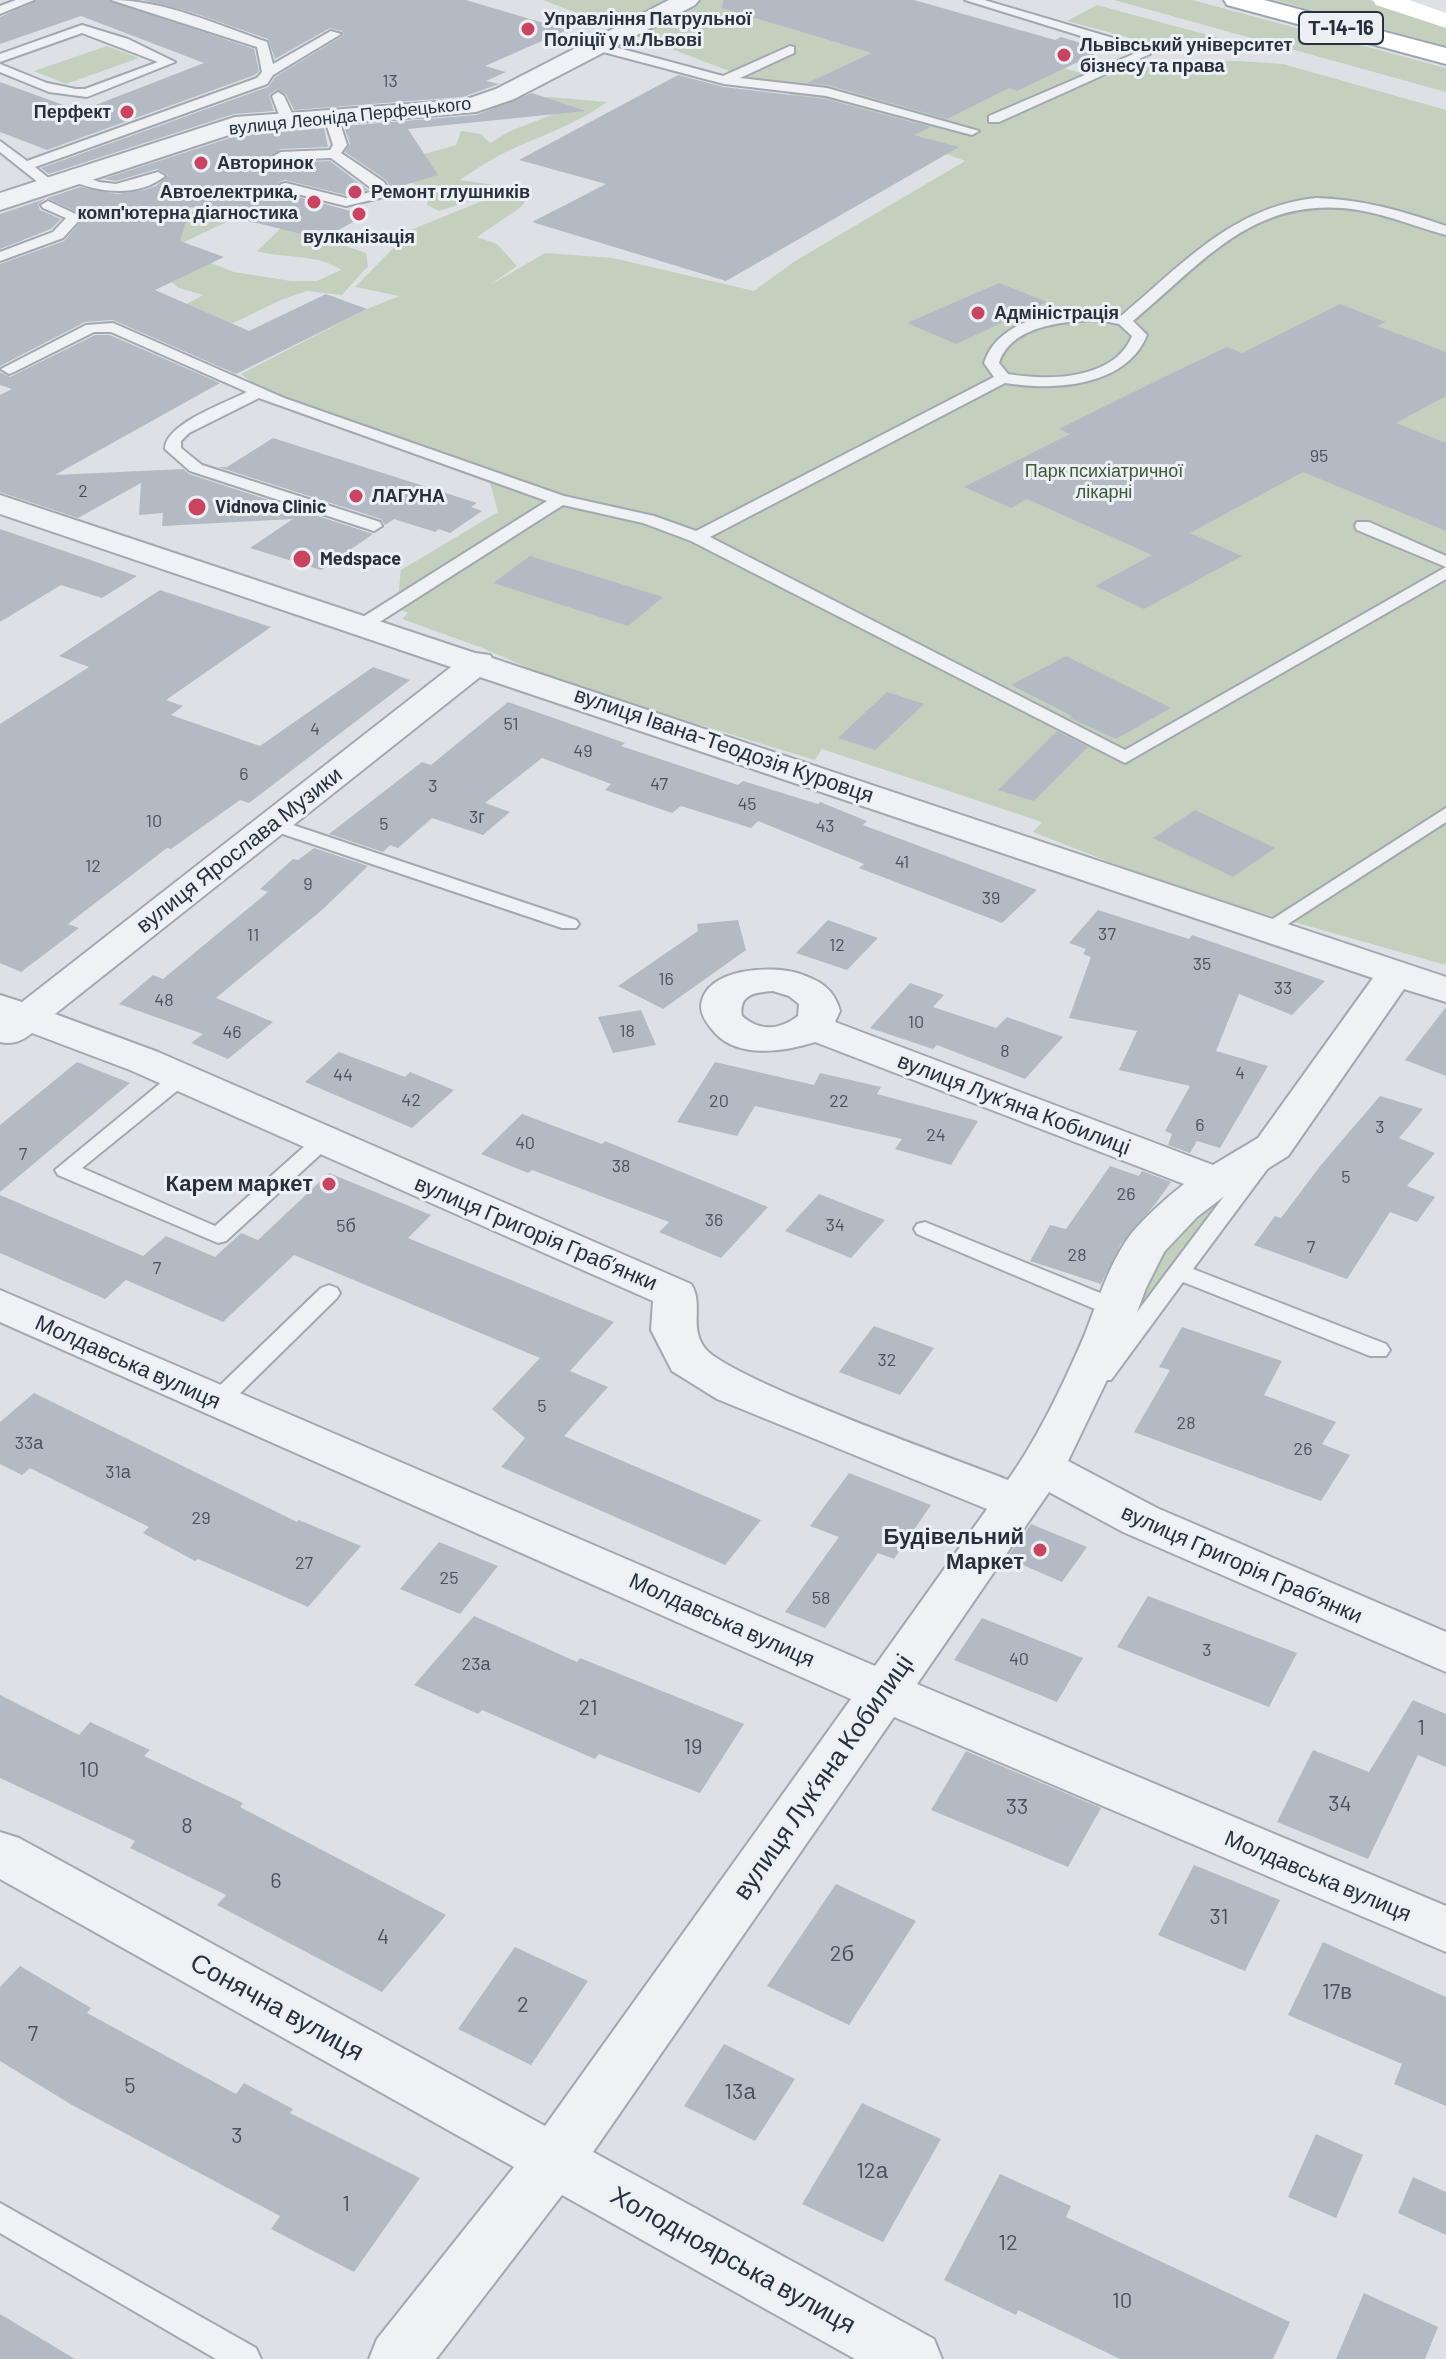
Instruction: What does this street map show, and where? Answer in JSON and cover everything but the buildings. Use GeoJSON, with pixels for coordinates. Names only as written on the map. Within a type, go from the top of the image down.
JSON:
{"type":"FeatureCollection","features":[{"type":"Feature","properties":{"kind":"main road","name":"Т-14-16"},"geometry":{"type":"LineString","coordinates":[[1236,0],[1446,56]]}},
{"type":"Feature","properties":{"kind":"main road"},"geometry":{"type":"LineString","coordinates":[[1385,0],[1446,21]]}},
{"type":"Feature","properties":{"kind":"street","name":"вулиця Леоніда Перфецького"},"geometry":{"type":"LineString","coordinates":[[0,202],[57,188],[235,125],[467,107],[505,94],[680,1]]}},
{"type":"Feature","properties":{"kind":"street","name":"вулиця Івана-Теодозія Куровця"},"geometry":{"type":"LineString","coordinates":[[0,504],[478,662],[1446,990]]}},
{"type":"Feature","properties":{"kind":"street","name":"вулиця Ярослава Музики"},"geometry":{"type":"LineString","coordinates":[[9,1021],[272,824],[478,662]]}},
{"type":"Feature","properties":{"kind":"street","name":"вулиця Лукʼяна Кобилиці"},"geometry":{"type":"LineString","coordinates":[[399,2359],[554,2161],[1038,1469],[1106,1336],[1146,1245],[1182,1207],[1216,1181],[1273,1147],[1396,973]]}},
{"type":"Feature","properties":{"kind":"street","name":"вулиця Григорія Грабʼянки"},"geometry":{"type":"LineString","coordinates":[[9,1021],[181,1077],[676,1294],[673,1330],[688,1360],[733,1388],[1038,1469],[1140,1520],[1446,1653]]}},
{"type":"Feature","properties":{"kind":"street","name":"вулиця Лукʼяна Кобилиці"},"geometry":{"type":"LineString","coordinates":[[813,1027],[1216,1181]]}},
{"type":"Feature","properties":{"kind":"street","name":"Молдавська вулиця"},"geometry":{"type":"LineString","coordinates":[[0,1305],[883,1691],[1446,1930]]}},
{"type":"Feature","properties":{"kind":"street","name":"Сонячна вулиця"},"geometry":{"type":"LineString","coordinates":[[0,1853],[554,2161]]}},
{"type":"Feature","properties":{"kind":"street","name":"Холодноярська вулиця"},"geometry":{"type":"LineString","coordinates":[[554,2161],[912,2359]]}},
{"type":"Feature","properties":{"kind":"lane"},"geometry":{"type":"LineString","coordinates":[[0,10],[28,0]]}},
{"type":"Feature","properties":{"kind":"lane"},"geometry":{"type":"LineString","coordinates":[[117,0],[192,20],[263,45],[268,72]]}},
{"type":"Feature","properties":{"kind":"lane"},"geometry":{"type":"LineString","coordinates":[[971,0],[1143,51],[1144,54],[994,119]]}},
{"type":"Feature","properties":{"kind":"lane"},"geometry":{"type":"LineString","coordinates":[[0,58],[82,29],[124,42],[169,62],[87,93],[64,92],[0,68]]}},
{"type":"Feature","properties":{"kind":"lane"},"geometry":{"type":"LineString","coordinates":[[25,166],[262,81],[268,72],[335,34]]}},
{"type":"Feature","properties":{"kind":"lane"},"geometry":{"type":"LineString","coordinates":[[596,46],[724,80],[827,92],[972,131]]}},
{"type":"Feature","properties":{"kind":"lane"},"geometry":{"type":"LineString","coordinates":[[724,80],[790,50]]}},
{"type":"Feature","properties":{"kind":"lane"},"geometry":{"type":"LineString","coordinates":[[278,96],[288,120]]}},
{"type":"Feature","properties":{"kind":"lane"},"geometry":{"type":"LineString","coordinates":[[331,117],[340,145],[334,154]]}},
{"type":"Feature","properties":{"kind":"lane"},"geometry":{"type":"LineString","coordinates":[[0,145],[57,188],[75,217],[58,235],[0,257]]}},
{"type":"Feature","properties":{"kind":"lane"},"geometry":{"type":"LineString","coordinates":[[281,156],[334,154],[379,185],[383,193],[363,203],[339,203],[286,187]]}},
{"type":"Feature","properties":{"kind":"lane"},"geometry":{"type":"LineString","coordinates":[[57,188],[93,186],[118,190],[158,176]]}},
{"type":"Feature","properties":{"kind":"lane"},"geometry":{"type":"LineString","coordinates":[[1125,320],[1242,226],[1273,210],[1312,204],[1349,205],[1392,213],[1446,231]]}},
{"type":"Feature","properties":{"kind":"lane"},"geometry":{"type":"LineString","coordinates":[[1072,316],[1108,316],[1125,320],[1140,335],[1133,352],[1110,367],[1057,382],[1019,382],[1003,378],[992,371],[988,362],[990,354],[1021,330],[1072,316]]}},
{"type":"Feature","properties":{"kind":"lane"},"geometry":{"type":"LineString","coordinates":[[9,369],[102,326],[113,327],[259,392],[560,500],[648,519],[697,537],[1125,757],[1446,572]]}},
{"type":"Feature","properties":{"kind":"lane"},"geometry":{"type":"LineString","coordinates":[[697,537],[1003,378]]}},
{"type":"Feature","properties":{"kind":"lane"},"geometry":{"type":"LineString","coordinates":[[259,392],[183,430],[173,440],[173,449],[196,468],[374,526]]}},
{"type":"Feature","properties":{"kind":"lane"},"geometry":{"type":"LineString","coordinates":[[364,624],[560,500]]}},
{"type":"Feature","properties":{"kind":"lane"},"geometry":{"type":"LineString","coordinates":[[1363,526],[1446,562]]}},
{"type":"Feature","properties":{"kind":"lane"},"geometry":{"type":"LineString","coordinates":[[1267,929],[1446,814]]}},
{"type":"Feature","properties":{"kind":"lane"},"geometry":{"type":"LineString","coordinates":[[272,824],[569,924]]}},
{"type":"Feature","properties":{"kind":"lane"},"geometry":{"type":"LineString","coordinates":[[181,1077],[66,1170],[218,1236],[324,1141]]}},
{"type":"Feature","properties":{"kind":"lane"},"geometry":{"type":"LineString","coordinates":[[1038,1469],[1273,1147]]}},
{"type":"Feature","properties":{"kind":"lane"},"geometry":{"type":"LineString","coordinates":[[925,1229],[1117,1309]]}},
{"type":"Feature","properties":{"kind":"lane"},"geometry":{"type":"LineString","coordinates":[[1179,1272],[1378,1350]]}},
{"type":"Feature","properties":{"kind":"lane"},"geometry":{"type":"LineString","coordinates":[[218,1401],[329,1293]]}},
{"type":"Feature","properties":{"kind":"lane"},"geometry":{"type":"LineString","coordinates":[[0,2217],[245,2359]]}},
{"type":"Feature","properties":{"kind":"green space","name":"Парк психіатричної лікарні"},"geometry":{"type":"Polygon","coordinates":[[[543,0],[795,0],[1102,78],[1149,63],[1239,61],[1283,64],[1446,110],[1446,965],[1237,906],[1140,874],[1033,832],[1042,822],[822,749],[815,760],[566,684],[480,647],[402,619],[408,613],[397,608],[401,570],[498,512],[490,483],[399,450],[253,383],[241,374],[367,309],[399,296],[355,287],[411,230],[499,194],[533,191],[521,207],[477,237],[497,244],[517,266],[490,285],[545,253],[613,258],[754,291],[795,261],[965,161],[543,0]]]}},
{"type":"Feature","properties":{"kind":"green space"},"geometry":{"type":"Polygon","coordinates":[[[1114,0],[1192,0],[1446,68],[1446,92],[1114,0]]]}},
{"type":"Feature","properties":{"kind":"green space"},"geometry":{"type":"Polygon","coordinates":[[[1274,0],[1369,0],[1446,26],[1446,46],[1274,0]]]}},
{"type":"Feature","properties":{"kind":"green space"},"geometry":{"type":"Polygon","coordinates":[[[1097,5],[1245,45],[1164,47],[1067,21],[1097,5]]]}},
{"type":"Feature","properties":{"kind":"green space"},"geometry":{"type":"Polygon","coordinates":[[[107,46],[139,58],[66,84],[34,71],[107,46]]]}},
{"type":"Feature","properties":{"kind":"green space"},"geometry":{"type":"Polygon","coordinates":[[[550,97],[607,102],[567,125],[498,156],[460,180],[502,186],[486,196],[439,211],[427,205],[424,190],[397,174],[407,159],[456,145],[461,131],[481,134],[490,143],[510,131],[559,112],[489,120],[523,100],[550,97]]]}},
{"type":"Feature","properties":{"kind":"green space"},"geometry":{"type":"Polygon","coordinates":[[[213,200],[366,253],[368,266],[342,295],[307,291],[281,300],[194,342],[185,310],[187,304],[203,295],[179,288],[170,281],[169,218],[195,211],[213,200]],[[235,218],[182,243],[211,263],[234,272],[291,281],[317,281],[341,270],[322,261],[257,251],[281,228],[268,221],[235,218]]]}},
{"type":"Feature","properties":{"kind":"green space"},"geometry":{"type":"Polygon","coordinates":[[[1229,1185],[1123,1338],[1160,1249],[1229,1185]]]}},
{"type":"Feature","properties":{"kind":"place","name":"Управління Патрульної Поліції у м.Львові"},"geometry":{"type":"Point","coordinates":[528,29]}},
{"type":"Feature","properties":{"kind":"place","name":"Львівський університет бізнесу та права"},"geometry":{"type":"Point","coordinates":[1064,55]}},
{"type":"Feature","properties":{"kind":"place","name":"Перфект"},"geometry":{"type":"Point","coordinates":[127,112]}},
{"type":"Feature","properties":{"kind":"place","name":"Авторинок"},"geometry":{"type":"Point","coordinates":[201,163]}},
{"type":"Feature","properties":{"kind":"place","name":"Ремонт глушників"},"geometry":{"type":"Point","coordinates":[355,192]}},
{"type":"Feature","properties":{"kind":"place","name":"Автоелектрика, комп'ютерна діагностика"},"geometry":{"type":"Point","coordinates":[314,202]}},
{"type":"Feature","properties":{"kind":"place","name":"вулканізація"},"geometry":{"type":"Point","coordinates":[359,214]}},
{"type":"Feature","properties":{"kind":"place","name":"Адміністрація"},"geometry":{"type":"Point","coordinates":[978,313]}},
{"type":"Feature","properties":{"kind":"place","name":"ЛАГУНА"},"geometry":{"type":"Point","coordinates":[356,496]}},
{"type":"Feature","properties":{"kind":"place","name":"Vidnova Clinic"},"geometry":{"type":"Point","coordinates":[197,507]}},
{"type":"Feature","properties":{"kind":"place","name":"Medspace"},"geometry":{"type":"Point","coordinates":[302,559]}},
{"type":"Feature","properties":{"kind":"place","name":"Карем маркет"},"geometry":{"type":"Point","coordinates":[329,1184]}},
{"type":"Feature","properties":{"kind":"place","name":"Будівельний Маркет"},"geometry":{"type":"Point","coordinates":[1040,1550]}}]}
